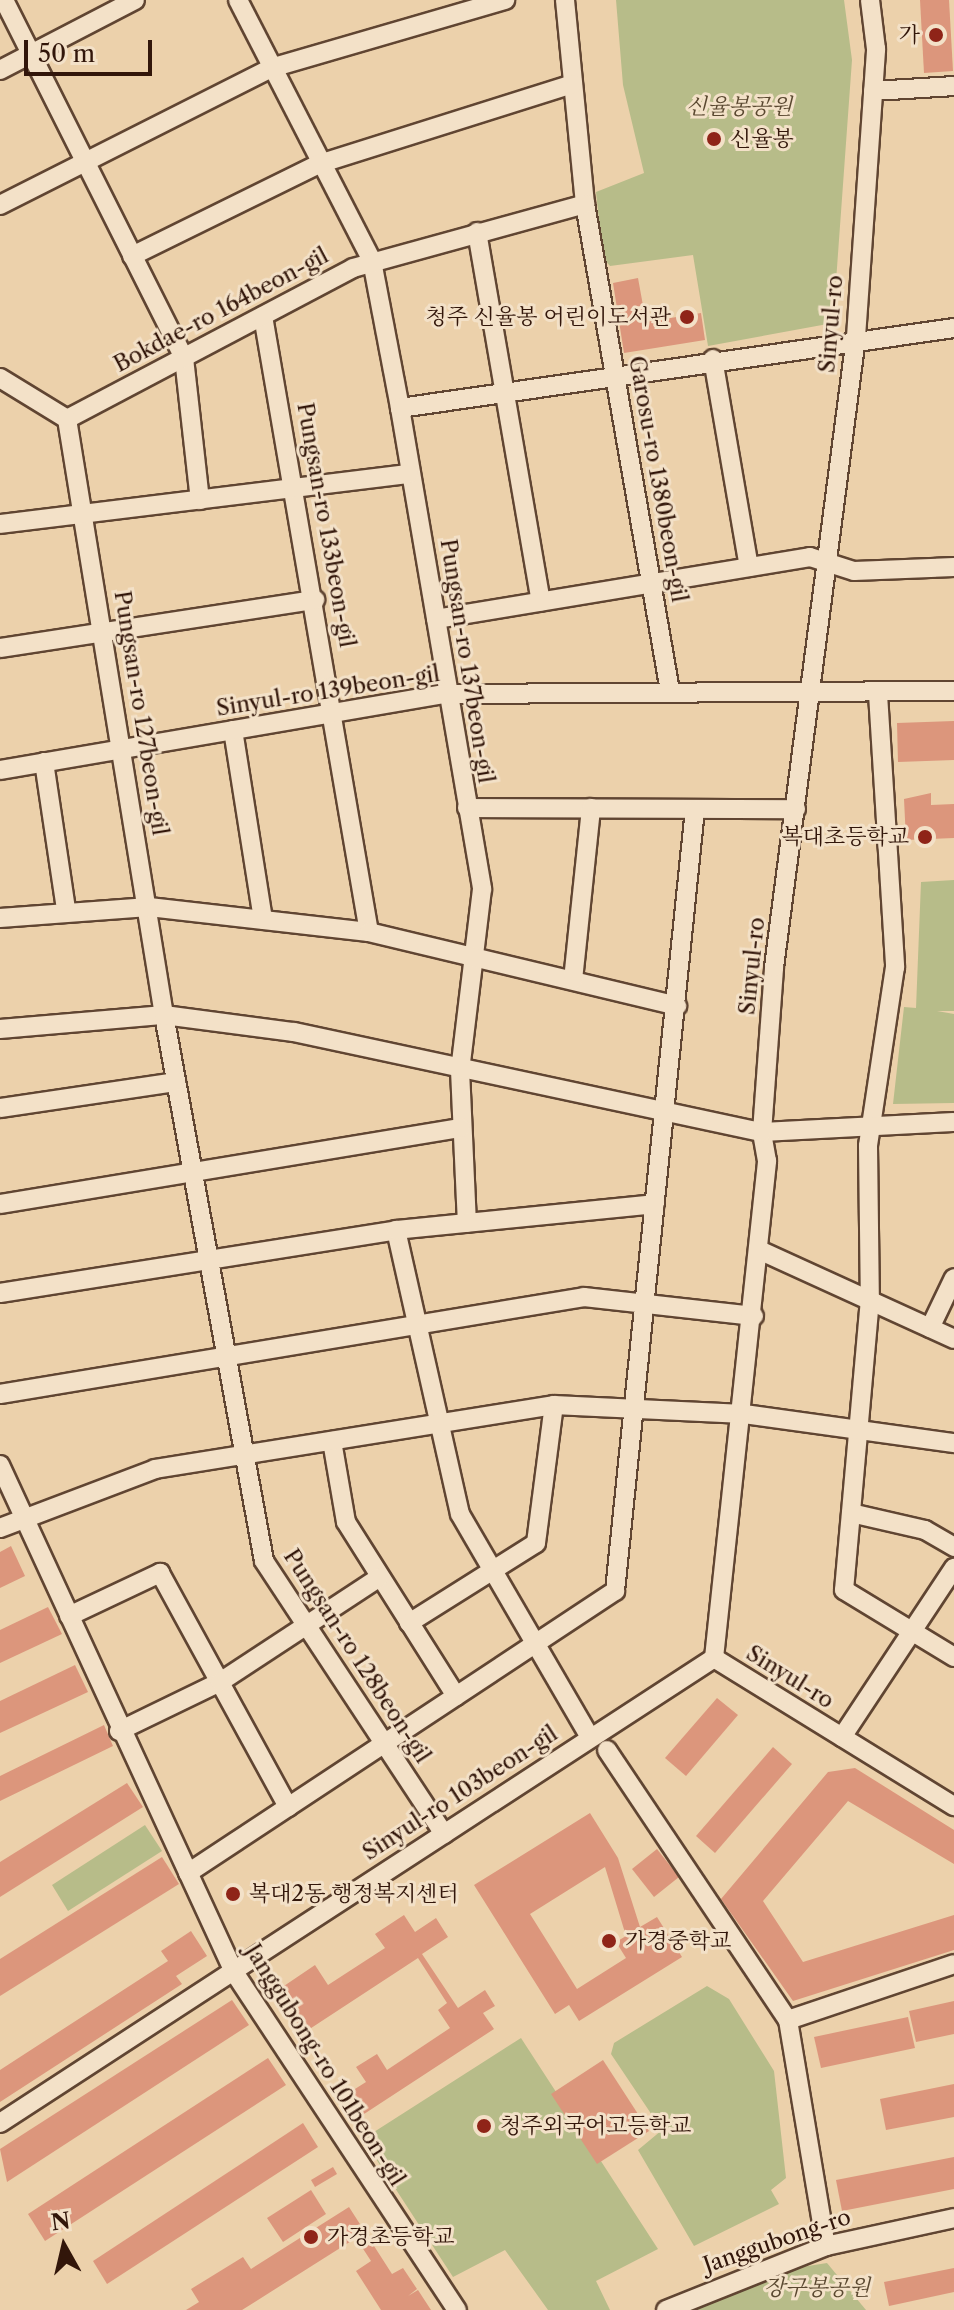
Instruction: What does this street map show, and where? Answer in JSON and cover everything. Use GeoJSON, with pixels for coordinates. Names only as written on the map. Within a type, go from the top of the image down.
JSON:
{"type":"FeatureCollection","features":[{"type":"Feature","properties":{"kind":"street"},"geometry":{"type":"LineString","coordinates":[[4,0],[184,358],[200,500]]}},
{"type":"Feature","properties":{"kind":"street"},"geometry":{"type":"LineString","coordinates":[[0,70],[135,0]]}},
{"type":"Feature","properties":{"kind":"street","name":"Pungsan-ro 137beon-gil"},"geometry":{"type":"LineString","coordinates":[[238,0],[319,164],[372,261],[400,408],[436,619],[445,694],[482,889],[460,1070],[467,1223]]}},
{"type":"Feature","properties":{"kind":"street"},"geometry":{"type":"LineString","coordinates":[[0,205],[271,68],[505,0]]}},
{"type":"Feature","properties":{"kind":"street","name":"Garosu-ro 1380beon-gil"},"geometry":{"type":"LineString","coordinates":[[565,0],[585,204],[654,585],[670,692]]}},
{"type":"Feature","properties":{"kind":"street","name":"Sinyul-ro"},"geometry":{"type":"LineString","coordinates":[[870,0],[873,91],[856,337],[796,809],[762,1132],[767,1161],[754,1316],[714,1658],[954,1806]]}},
{"type":"Feature","properties":{"kind":"street"},"geometry":{"type":"LineString","coordinates":[[132,256],[319,164],[573,84]]}},
{"type":"Feature","properties":{"kind":"street"},"geometry":{"type":"LineString","coordinates":[[873,91],[954,86]]}},
{"type":"Feature","properties":{"kind":"street","name":"Bokdae-ro 164beon-gil"},"geometry":{"type":"LineString","coordinates":[[67,419],[372,261],[585,204]]}},
{"type":"Feature","properties":{"kind":"street"},"geometry":{"type":"LineString","coordinates":[[477,232],[541,602]]}},
{"type":"Feature","properties":{"kind":"street","name":"Pungsan-ro 133beon-gil"},"geometry":{"type":"LineString","coordinates":[[263,316],[315,600],[369,932]]}},
{"type":"Feature","properties":{"kind":"street"},"geometry":{"type":"LineString","coordinates":[[400,408],[856,337],[954,328]]}},
{"type":"Feature","properties":{"kind":"street"},"geometry":{"type":"LineString","coordinates":[[713,359],[749,567]]}},
{"type":"Feature","properties":{"kind":"street"},"geometry":{"type":"LineString","coordinates":[[0,378],[67,419]]}},
{"type":"Feature","properties":{"kind":"street","name":"Pungsan-ro 127beon-gil"},"geometry":{"type":"LineString","coordinates":[[67,419],[149,907],[164,1015]]}},
{"type":"Feature","properties":{"kind":"street"},"geometry":{"type":"LineString","coordinates":[[0,524],[409,474]]}},
{"type":"Feature","properties":{"kind":"street"},"geometry":{"type":"LineString","coordinates":[[436,619],[749,567],[827,560],[854,571],[954,567]]}},
{"type":"Feature","properties":{"kind":"street"},"geometry":{"type":"LineString","coordinates":[[0,648],[315,600]]}},
{"type":"Feature","properties":{"kind":"street","name":"Sinyul-ro 139beon-gil"},"geometry":{"type":"LineString","coordinates":[[0,770],[445,694],[670,692],[810,696],[954,691]]}},
{"type":"Feature","properties":{"kind":"street"},"geometry":{"type":"LineString","coordinates":[[878,694],[895,967],[870,1126],[870,1299],[844,1590],[954,1657]]}},
{"type":"Feature","properties":{"kind":"street"},"geometry":{"type":"LineString","coordinates":[[233,730],[263,920]]}},
{"type":"Feature","properties":{"kind":"street"},"geometry":{"type":"LineString","coordinates":[[44,762],[66,909]]}},
{"type":"Feature","properties":{"kind":"street"},"geometry":{"type":"LineString","coordinates":[[467,808],[796,809]]}},
{"type":"Feature","properties":{"kind":"street"},"geometry":{"type":"LineString","coordinates":[[573,980],[591,808]]}},
{"type":"Feature","properties":{"kind":"street"},"geometry":{"type":"LineString","coordinates":[[188,1873],[615,1591],[631,1405],[667,1114],[695,809]]}},
{"type":"Feature","properties":{"kind":"street"},"geometry":{"type":"LineString","coordinates":[[0,918],[66,909],[149,907],[369,932],[472,954],[677,1006]]}},
{"type":"Feature","properties":{"kind":"street"},"geometry":{"type":"LineString","coordinates":[[0,1029],[164,1015],[294,1032],[460,1070],[762,1132],[954,1122]]}},
{"type":"Feature","properties":{"kind":"street","name":"Pungsan-ro 128beon-gil"},"geometry":{"type":"LineString","coordinates":[[164,1015],[264,1561],[444,1834]]}},
{"type":"Feature","properties":{"kind":"street"},"geometry":{"type":"LineString","coordinates":[[0,1108],[176,1082]]}},
{"type":"Feature","properties":{"kind":"street"},"geometry":{"type":"LineString","coordinates":[[0,1204],[461,1128]]}},
{"type":"Feature","properties":{"kind":"street"},"geometry":{"type":"LineString","coordinates":[[0,1293],[208,1257],[396,1230],[655,1204]]}},
{"type":"Feature","properties":{"kind":"street"},"geometry":{"type":"LineString","coordinates":[[396,1230],[434,1424],[460,1514],[533,1645],[590,1737]]}},
{"type":"Feature","properties":{"kind":"street"},"geometry":{"type":"LineString","coordinates":[[759,1250],[954,1339]]}},
{"type":"Feature","properties":{"kind":"street"},"geometry":{"type":"LineString","coordinates":[[930,1328],[954,1278]]}},
{"type":"Feature","properties":{"kind":"street"},"geometry":{"type":"LineString","coordinates":[[0,1394],[225,1354],[584,1297],[754,1316]]}},
{"type":"Feature","properties":{"kind":"street"},"geometry":{"type":"LineString","coordinates":[[0,1528],[116,1479],[243,1455],[554,1405],[631,1405],[744,1414],[858,1426],[954,1443]]}},
{"type":"Feature","properties":{"kind":"street"},"geometry":{"type":"LineString","coordinates":[[409,1623],[536,1543],[554,1405]]}},
{"type":"Feature","properties":{"kind":"street"},"geometry":{"type":"LineString","coordinates":[[332,1441],[346,1522],[456,1696]]}},
{"type":"Feature","properties":{"kind":"street","name":"Janggubong-ro 101beon-gil"},"geometry":{"type":"LineString","coordinates":[[0,1465],[25,1515],[119,1731],[233,1968],[457,2310]]}},
{"type":"Feature","properties":{"kind":"street"},"geometry":{"type":"LineString","coordinates":[[851,1513],[925,1530],[954,1547]]}},
{"type":"Feature","properties":{"kind":"street"},"geometry":{"type":"LineString","coordinates":[[842,1737],[954,1568]]}},
{"type":"Feature","properties":{"kind":"street"},"geometry":{"type":"LineString","coordinates":[[69,1616],[160,1573],[288,1807]]}},
{"type":"Feature","properties":{"kind":"street"},"geometry":{"type":"LineString","coordinates":[[119,1731],[220,1682],[380,1577]]}},
{"type":"Feature","properties":{"kind":"street","name":"Sinyul-ro 103beon-gil"},"geometry":{"type":"LineString","coordinates":[[0,2123],[233,1968],[714,1658]]}},
{"type":"Feature","properties":{"kind":"street"},"geometry":{"type":"LineString","coordinates":[[607,1750],[788,2020],[826,2246]]}},
{"type":"Feature","properties":{"kind":"street"},"geometry":{"type":"LineString","coordinates":[[788,2020],[954,1964]]}},
{"type":"Feature","properties":{"kind":"street","name":"Janggubong-ro"},"geometry":{"type":"LineString","coordinates":[[666,2310],[826,2246],[954,2218]]}},
{"type":"Feature","properties":{"kind":"green space","name":"신율봉공원"},"geometry":{"type":"Polygon","coordinates":[[[616,0],[844,0],[852,60],[833,323],[708,346],[693,255],[610,266],[603,258],[596,192],[644,173],[623,85],[616,0]]]}},
{"type":"Feature","properties":{"kind":"green space"},"geometry":{"type":"Polygon","coordinates":[[[954,880],[954,1011],[937,1011],[954,1014],[954,1103],[893,1104],[904,1007],[916,1008],[921,882],[954,880]]]}},
{"type":"Feature","properties":{"kind":"green space"},"geometry":{"type":"Polygon","coordinates":[[[145,1825],[162,1851],[68,1911],[52,1885],[145,1825]]]}},
{"type":"Feature","properties":{"kind":"green space"},"geometry":{"type":"Polygon","coordinates":[[[707,1986],[729,1999],[774,2071],[786,2178],[771,2190],[779,2204],[694,2246],[638,2150],[662,2130],[611,2054],[614,2043],[707,1986]]]}},
{"type":"Feature","properties":{"kind":"green space"},"geometry":{"type":"Polygon","coordinates":[[[521,2038],[658,2249],[596,2281],[610,2310],[548,2310],[505,2250],[453,2277],[363,2139],[521,2038]]]}},
{"type":"Feature","properties":{"kind":"green space","name":"장구봉공원"},"geometry":{"type":"Polygon","coordinates":[[[827,2263],[866,2310],[688,2310],[789,2269],[827,2263]]]}},
{"type":"Feature","properties":{"kind":"building","name":"가"},"geometry":{"type":"Polygon","coordinates":[[[920,0],[949,0],[953,71],[924,73],[920,0]]]}},
{"type":"Feature","properties":{"kind":"building","name":"청주 신율봉 어린이도서관"},"geometry":{"type":"Polygon","coordinates":[[[638,278],[646,322],[701,313],[705,340],[624,353],[613,283],[638,278]]]}},
{"type":"Feature","properties":{"kind":"building"},"geometry":{"type":"Polygon","coordinates":[[[954,721],[954,760],[898,762],[897,723],[954,721]]]}},
{"type":"Feature","properties":{"kind":"building"},"geometry":{"type":"Polygon","coordinates":[[[931,793],[931,805],[954,804],[954,838],[906,840],[904,799],[931,793]]]}},
{"type":"Feature","properties":{"kind":"building"},"geometry":{"type":"Polygon","coordinates":[[[11,1546],[25,1576],[0,1588],[0,1552],[11,1546]]]}},
{"type":"Feature","properties":{"kind":"building"},"geometry":{"type":"Polygon","coordinates":[[[48,1607],[62,1634],[0,1663],[0,1630],[48,1607]]]}},
{"type":"Feature","properties":{"kind":"building"},"geometry":{"type":"Polygon","coordinates":[[[75,1665],[88,1692],[0,1733],[0,1701],[75,1665]]]}},
{"type":"Feature","properties":{"kind":"building"},"geometry":{"type":"Polygon","coordinates":[[[717,1698],[738,1715],[686,1776],[665,1758],[717,1698]]]}},
{"type":"Feature","properties":{"kind":"building"},"geometry":{"type":"Polygon","coordinates":[[[104,1725],[113,1746],[0,1801],[0,1776],[104,1725]]]}},
{"type":"Feature","properties":{"kind":"building"},"geometry":{"type":"Polygon","coordinates":[[[773,1747],[792,1764],[715,1853],[696,1836],[773,1747]]]}},
{"type":"Feature","properties":{"kind":"building"},"geometry":{"type":"Polygon","coordinates":[[[855,1768],[954,1830],[954,1864],[848,1801],[763,1901],[803,1962],[954,1915],[954,1950],[793,2001],[721,1899],[828,1772],[855,1768]]]}},
{"type":"Feature","properties":{"kind":"building"},"geometry":{"type":"Polygon","coordinates":[[[127,1783],[143,1807],[0,1897],[0,1862],[127,1783]]]}},
{"type":"Feature","properties":{"kind":"building","name":"가경중학교"},"geometry":{"type":"Polygon","coordinates":[[[590,1813],[618,1858],[640,1927],[657,1917],[682,1957],[579,2021],[569,2005],[555,2014],[474,1885],[590,1813]],[[605,1867],[530,1914],[577,1989],[626,1958],[616,1942],[626,1936],[605,1867]]]}},
{"type":"Feature","properties":{"kind":"building"},"geometry":{"type":"Polygon","coordinates":[[[657,1849],[679,1877],[654,1897],[632,1869],[657,1849]]]}},
{"type":"Feature","properties":{"kind":"building"},"geometry":{"type":"Polygon","coordinates":[[[162,1857],[179,1884],[0,1996],[0,1959],[162,1857]]]}},
{"type":"Feature","properties":{"kind":"building"},"geometry":{"type":"Polygon","coordinates":[[[404,1915],[415,1932],[436,1918],[448,1937],[422,1954],[458,2008],[485,1990],[495,2006],[483,2013],[494,2029],[361,2116],[347,2094],[366,2082],[356,2067],[377,2054],[387,2070],[450,2028],[438,2010],[447,2003],[418,1958],[302,2034],[281,1988],[315,1965],[328,1985],[385,1948],[375,1934],[404,1915]]]}},
{"type":"Feature","properties":{"kind":"building"},"geometry":{"type":"Polygon","coordinates":[[[191,1931],[207,1956],[176,1976],[182,1984],[0,2102],[0,2070],[168,1961],[161,1951],[191,1931]]]}},
{"type":"Feature","properties":{"kind":"building"},"geometry":{"type":"Polygon","coordinates":[[[232,2000],[249,2025],[7,2182],[0,2149],[232,2000]]]}},
{"type":"Feature","properties":{"kind":"building"},"geometry":{"type":"Polygon","coordinates":[[[954,2001],[954,2034],[916,2042],[909,2011],[954,2001]]]}},
{"type":"Feature","properties":{"kind":"building"},"geometry":{"type":"Polygon","coordinates":[[[908,2017],[915,2048],[821,2068],[814,2037],[908,2017]]]}},
{"type":"Feature","properties":{"kind":"building"},"geometry":{"type":"Polygon","coordinates":[[[268,2058],[286,2085],[45,2241],[28,2214],[268,2058]]]}},
{"type":"Feature","properties":{"kind":"building"},"geometry":{"type":"Polygon","coordinates":[[[603,2060],[649,2131],[597,2164],[551,2094],[603,2060]]]}},
{"type":"Feature","properties":{"kind":"building"},"geometry":{"type":"Polygon","coordinates":[[[954,2084],[954,2117],[886,2130],[880,2099],[954,2084]]]}},
{"type":"Feature","properties":{"kind":"building"},"geometry":{"type":"Polygon","coordinates":[[[303,2123],[318,2147],[107,2284],[93,2261],[303,2123]]]}},
{"type":"Feature","properties":{"kind":"building"},"geometry":{"type":"Polygon","coordinates":[[[954,2157],[954,2189],[842,2211],[836,2180],[954,2157]]]}},
{"type":"Feature","properties":{"kind":"building"},"geometry":{"type":"Polygon","coordinates":[[[333,2167],[337,2174],[315,2187],[311,2180],[333,2167]]]}},
{"type":"Feature","properties":{"kind":"building"},"geometry":{"type":"Polygon","coordinates":[[[311,2190],[326,2214],[283,2242],[267,2218],[311,2190]]]}},
{"type":"Feature","properties":{"kind":"building"},"geometry":{"type":"Polygon","coordinates":[[[349,2207],[392,2274],[403,2268],[417,2289],[408,2296],[418,2290],[431,2310],[381,2310],[356,2271],[371,2261],[356,2238],[242,2310],[186,2310],[199,2302],[191,2289],[243,2257],[251,2269],[349,2207]]]}},
{"type":"Feature","properties":{"kind":"building"},"geometry":{"type":"Polygon","coordinates":[[[954,2268],[954,2292],[889,2306],[884,2282],[954,2268]]]}},
{"type":"Feature","properties":{"kind":"place","name":"가"},"geometry":{"type":"Point","coordinates":[936,35]}},
{"type":"Feature","properties":{"kind":"place","name":"신율봉"},"geometry":{"type":"Point","coordinates":[714,139]}},
{"type":"Feature","properties":{"kind":"place","name":"청주 신율봉 어린이도서관"},"geometry":{"type":"Point","coordinates":[687,317]}},
{"type":"Feature","properties":{"kind":"place","name":"복대초등학교"},"geometry":{"type":"Point","coordinates":[925,837]}},
{"type":"Feature","properties":{"kind":"place","name":"복대2동 행정복지센터"},"geometry":{"type":"Point","coordinates":[233,1894]}},
{"type":"Feature","properties":{"kind":"place","name":"가경중학교"},"geometry":{"type":"Point","coordinates":[609,1941]}},
{"type":"Feature","properties":{"kind":"place","name":"청주외국어고등학교"},"geometry":{"type":"Point","coordinates":[484,2126]}},
{"type":"Feature","properties":{"kind":"place","name":"가경초등학교"},"geometry":{"type":"Point","coordinates":[311,2237]}}]}
